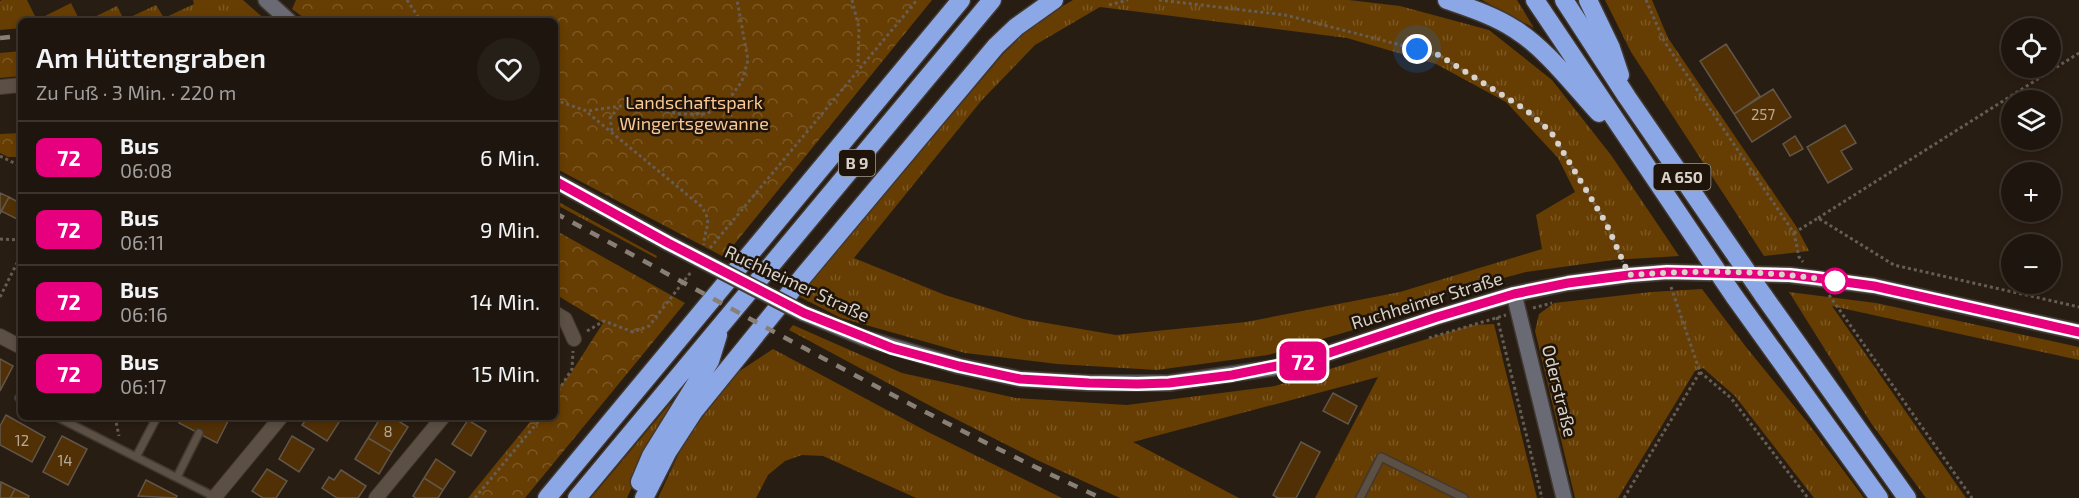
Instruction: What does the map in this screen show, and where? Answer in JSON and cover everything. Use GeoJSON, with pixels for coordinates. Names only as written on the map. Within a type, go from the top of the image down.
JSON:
{"type":"FeatureCollection","features":[{"type":"Feature","properties":{"kind":"highway"},"geometry":{"type":"LineString","coordinates":[[931,36],[952,0]]}},
{"type":"Feature","properties":{"kind":"highway","name":"B 9"},"geometry":{"type":"LineString","coordinates":[[547,498],[961,0]]}},
{"type":"Feature","properties":{"kind":"highway","name":"B 9"},"geometry":{"type":"LineString","coordinates":[[578,498],[993,0]]}},
{"type":"Feature","properties":{"kind":"highway"},"geometry":{"type":"LineString","coordinates":[[644,498],[668,451],[694,411],[805,274],[996,46],[1016,27],[1054,0]]}},
{"type":"Feature","properties":{"kind":"highway"},"geometry":{"type":"LineString","coordinates":[[1447,0],[1479,11],[1516,30],[1539,48],[1634,150]]}},
{"type":"Feature","properties":{"kind":"highway","name":"A 650"},"geometry":{"type":"LineString","coordinates":[[1535,0],[1734,296],[1879,498]]}},
{"type":"Feature","properties":{"kind":"highway","name":"A 650"},"geometry":{"type":"LineString","coordinates":[[1564,0],[1627,97],[1763,296],[1907,498]]}},
{"type":"Feature","properties":{"kind":"highway"},"geometry":{"type":"LineString","coordinates":[[1588,0],[1611,48],[1627,97]]}},
{"type":"Feature","properties":{"kind":"highway","name":"B 9"},"geometry":{"type":"LineString","coordinates":[[634,498],[651,456],[710,361],[721,326]]}},
{"type":"Feature","properties":{"kind":"street"},"geometry":{"type":"LineString","coordinates":[[266,0],[286,18]]}},
{"type":"Feature","properties":{"kind":"street"},"geometry":{"type":"LineString","coordinates":[[0,87],[18,85]]}},
{"type":"Feature","properties":{"kind":"street","name":"Ruchheimer Straße"},"geometry":{"type":"LineString","coordinates":[[558,183],[668,243],[804,313],[892,348],[1020,379],[1089,383],[1169,383],[1232,375],[1311,359],[1514,294],[1568,283],[1667,272],[1790,275],[1874,286],[2079,332]]}},
{"type":"Feature","properties":{"kind":"street","name":"Oderstraße"},"geometry":{"type":"LineString","coordinates":[[1514,294],[1564,498]]}},
{"type":"Feature","properties":{"kind":"street"},"geometry":{"type":"LineString","coordinates":[[558,315],[565,320],[574,339]]}},
{"type":"Feature","properties":{"kind":"street"},"geometry":{"type":"LineString","coordinates":[[0,336],[18,345]]}},
{"type":"Feature","properties":{"kind":"street"},"geometry":{"type":"LineString","coordinates":[[215,497],[279,420]]}},
{"type":"Feature","properties":{"kind":"street"},"geometry":{"type":"LineString","coordinates":[[376,498],[441,420]]}},
{"type":"Feature","properties":{"kind":"lane"},"geometry":{"type":"LineString","coordinates":[[63,420],[215,497]]}},
{"type":"Feature","properties":{"kind":"lane"},"geometry":{"type":"LineString","coordinates":[[136,457],[155,420]]}},
{"type":"Feature","properties":{"kind":"lane"},"geometry":{"type":"LineString","coordinates":[[177,477],[199,433]]}},
{"type":"Feature","properties":{"kind":"lane"},"geometry":{"type":"LineString","coordinates":[[1360,498],[1381,457],[1464,498]]}},
{"type":"Feature","properties":{"kind":"path"},"geometry":{"type":"LineString","coordinates":[[407,0],[419,18]]}},
{"type":"Feature","properties":{"kind":"path"},"geometry":{"type":"LineString","coordinates":[[587,111],[628,105],[681,114],[706,114],[718,108],[730,98],[742,81],[748,60],[737,0]]}},
{"type":"Feature","properties":{"kind":"path"},"geometry":{"type":"LineString","coordinates":[[852,0],[859,28],[858,68]]}},
{"type":"Feature","properties":{"kind":"path"},"geometry":{"type":"LineString","coordinates":[[705,254],[916,0]]}},
{"type":"Feature","properties":{"kind":"path"},"geometry":{"type":"LineString","coordinates":[[1110,5],[1128,0]]}},
{"type":"Feature","properties":{"kind":"path"},"geometry":{"type":"LineString","coordinates":[[1159,0],[1285,15],[1439,55],[1526,110],[1551,132],[1606,223],[1629,275]]}},
{"type":"Feature","properties":{"kind":"path"},"geometry":{"type":"LineString","coordinates":[[1646,0],[1664,41],[1794,233],[1799,257],[1816,278]]}},
{"type":"Feature","properties":{"kind":"path"},"geometry":{"type":"LineString","coordinates":[[1794,233],[2079,53]]}},
{"type":"Feature","properties":{"kind":"path"},"geometry":{"type":"LineString","coordinates":[[558,101],[587,111],[700,206],[708,216],[709,226],[704,239],[704,247]]}},
{"type":"Feature","properties":{"kind":"path"},"geometry":{"type":"LineString","coordinates":[[612,131],[610,118],[618,108]]}},
{"type":"Feature","properties":{"kind":"path"},"geometry":{"type":"LineString","coordinates":[[0,156],[18,165]]}},
{"type":"Feature","properties":{"kind":"path"},"geometry":{"type":"LineString","coordinates":[[1818,218],[1894,266],[2079,307]]}},
{"type":"Feature","properties":{"kind":"path"},"geometry":{"type":"LineString","coordinates":[[0,239],[18,240]]}},
{"type":"Feature","properties":{"kind":"path"},"geometry":{"type":"LineString","coordinates":[[0,297],[18,261]]}},
{"type":"Feature","properties":{"kind":"path"},"geometry":{"type":"LineString","coordinates":[[558,391],[572,369],[574,339],[604,321],[633,332],[649,326],[698,263]]}},
{"type":"Feature","properties":{"kind":"path"},"geometry":{"type":"LineString","coordinates":[[1667,272],[1700,372],[1731,398],[1808,498]]}},
{"type":"Feature","properties":{"kind":"path"},"geometry":{"type":"LineString","coordinates":[[1827,292],[1972,498]]}},
{"type":"Feature","properties":{"kind":"path"},"geometry":{"type":"LineString","coordinates":[[1497,317],[1542,498]]}},
{"type":"Feature","properties":{"kind":"path"},"geometry":{"type":"LineString","coordinates":[[1624,498],[1700,372]]}},
{"type":"Feature","properties":{"kind":"path"},"geometry":{"type":"LineString","coordinates":[[116,420],[123,451]]}},
{"type":"Feature","properties":{"kind":"path"},"geometry":{"type":"LineString","coordinates":[[475,498],[540,420]]}},
{"type":"Feature","properties":{"kind":"green space"},"geometry":{"type":"Polygon","coordinates":[[[27,0],[36,18],[18,18],[18,28],[0,30],[0,1],[27,0]]]}},
{"type":"Feature","properties":{"kind":"green space"},"geometry":{"type":"Polygon","coordinates":[[[193,0],[243,0],[264,18],[164,18],[194,4],[193,0]]]}},
{"type":"Feature","properties":{"kind":"green space","name":"Landschaftspark Wingertsgewanne"},"geometry":{"type":"Polygon","coordinates":[[[296,0],[932,0],[724,257],[558,170],[558,18],[304,18],[292,9],[296,0]]]}},
{"type":"Feature","properties":{"kind":"green space"},"geometry":{"type":"Polygon","coordinates":[[[1073,0],[1349,0],[1400,6],[1489,30],[1552,80],[1611,155],[1679,256],[1613,260],[1526,272],[1455,291],[1353,330],[1268,355],[1157,370],[1057,364],[965,353],[841,318],[798,296],[1004,53],[1037,21],[1073,0]],[[1100,7],[1035,45],[982,100],[854,258],[945,295],[1023,319],[1116,335],[1246,322],[1400,292],[1542,249],[1536,215],[1575,192],[1558,158],[1506,102],[1436,64],[1347,38],[1100,7]]]}},
{"type":"Feature","properties":{"kind":"green space"},"geometry":{"type":"Polygon","coordinates":[[[1482,0],[1517,0],[1534,28],[1482,0]]]}},
{"type":"Feature","properties":{"kind":"green space"},"geometry":{"type":"Polygon","coordinates":[[[1605,0],[1652,0],[1668,38],[1796,226],[1809,251],[1764,256],[1631,52],[1605,0]]]}},
{"type":"Feature","properties":{"kind":"green space"},"geometry":{"type":"Polygon","coordinates":[[[71,3],[78,18],[41,18],[71,3]]]}},
{"type":"Feature","properties":{"kind":"green space"},"geometry":{"type":"Polygon","coordinates":[[[156,5],[164,18],[128,18],[156,5]]]}},
{"type":"Feature","properties":{"kind":"green space"},"geometry":{"type":"Polygon","coordinates":[[[117,6],[123,18],[92,18],[117,6]]]}},
{"type":"Feature","properties":{"kind":"green space"},"geometry":{"type":"Polygon","coordinates":[[[18,51],[18,76],[0,78],[0,53],[18,51]]]}},
{"type":"Feature","properties":{"kind":"green space"},"geometry":{"type":"Polygon","coordinates":[[[18,133],[18,157],[8,157],[0,153],[0,134],[18,133]]]}},
{"type":"Feature","properties":{"kind":"green space"},"geometry":{"type":"Polygon","coordinates":[[[558,202],[657,256],[656,258],[558,206],[558,202]]]}},
{"type":"Feature","properties":{"kind":"green space"},"geometry":{"type":"Polygon","coordinates":[[[558,232],[685,303],[525,498],[468,498],[532,420],[558,420],[558,388],[571,373],[603,323],[558,296],[558,232]]]}},
{"type":"Feature","properties":{"kind":"green space"},"geometry":{"type":"Polygon","coordinates":[[[1702,289],[1864,498],[1814,498],[1735,396],[1703,368],[1695,371],[1618,498],[1575,498],[1535,331],[1539,314],[1554,303],[1651,292],[1702,289]]]}},
{"type":"Feature","properties":{"kind":"green space"},"geometry":{"type":"Polygon","coordinates":[[[1789,292],[1876,303],[2079,347],[2079,360],[1832,306],[1966,498],[1926,498],[1871,423],[1789,292]]]}},
{"type":"Feature","properties":{"kind":"green space"},"geometry":{"type":"Polygon","coordinates":[[[1494,324],[1537,498],[1315,498],[1378,377],[1133,442],[1239,498],[1120,498],[1037,460],[938,410],[789,330],[793,325],[902,373],[1016,398],[1127,405],[1275,386],[1472,325],[1494,324]]]}},
{"type":"Feature","properties":{"kind":"green space"},"geometry":{"type":"Polygon","coordinates":[[[773,349],[928,432],[1062,498],[916,498],[823,456],[802,455],[785,461],[768,475],[756,498],[658,498],[686,438],[738,372],[773,349]]]}},
{"type":"Feature","properties":{"kind":"green space"},"geometry":{"type":"Polygon","coordinates":[[[672,401],[627,498],[591,498],[672,401]]]}},
{"type":"Feature","properties":{"kind":"building"},"geometry":{"type":"Polygon","coordinates":[[[1726,44],[1760,96],[1734,114],[1700,61],[1726,44]]]}},
{"type":"Feature","properties":{"kind":"building"},"geometry":{"type":"Polygon","coordinates":[[[1773,89],[1791,117],[1752,142],[1734,114],[1773,89]]]}},
{"type":"Feature","properties":{"kind":"building"},"geometry":{"type":"Polygon","coordinates":[[[1845,125],[1856,143],[1841,151],[1852,169],[1828,183],[1807,147],[1845,125]]]}},
{"type":"Feature","properties":{"kind":"building"},"geometry":{"type":"Polygon","coordinates":[[[1795,136],[1803,149],[1790,156],[1783,144],[1795,136]]]}},
{"type":"Feature","properties":{"kind":"building"},"geometry":{"type":"Polygon","coordinates":[[[0,193],[9,197],[0,214],[0,193]]]}},
{"type":"Feature","properties":{"kind":"building"},"geometry":{"type":"Polygon","coordinates":[[[9,197],[18,202],[18,220],[1,211],[9,197]]]}},
{"type":"Feature","properties":{"kind":"building"},"geometry":{"type":"Polygon","coordinates":[[[0,359],[13,366],[0,391],[0,359]]]}},
{"type":"Feature","properties":{"kind":"building"},"geometry":{"type":"Polygon","coordinates":[[[1333,393],[1357,406],[1348,424],[1323,411],[1333,393]]]}},
{"type":"Feature","properties":{"kind":"building"},"geometry":{"type":"Polygon","coordinates":[[[6,415],[45,437],[32,462],[0,445],[0,426],[6,415]]]}},
{"type":"Feature","properties":{"kind":"building"},"geometry":{"type":"Polygon","coordinates":[[[180,420],[228,420],[217,443],[179,423],[180,420]]]}},
{"type":"Feature","properties":{"kind":"building"},"geometry":{"type":"Polygon","coordinates":[[[306,420],[340,420],[327,441],[302,425],[306,420]]]}},
{"type":"Feature","properties":{"kind":"building"},"geometry":{"type":"Polygon","coordinates":[[[379,420],[397,420],[408,427],[392,452],[368,438],[379,420]]]}},
{"type":"Feature","properties":{"kind":"building"},"geometry":{"type":"Polygon","coordinates":[[[468,420],[486,431],[471,456],[452,444],[468,420]]]}},
{"type":"Feature","properties":{"kind":"building"},"geometry":{"type":"Polygon","coordinates":[[[62,436],[87,449],[68,485],[43,472],[62,436]]]}},
{"type":"Feature","properties":{"kind":"building"},"geometry":{"type":"Polygon","coordinates":[[[292,436],[314,449],[299,472],[279,459],[292,436]]]}},
{"type":"Feature","properties":{"kind":"building"},"geometry":{"type":"Polygon","coordinates":[[[368,438],[392,452],[379,474],[355,459],[368,438]]]}},
{"type":"Feature","properties":{"kind":"building"},"geometry":{"type":"Polygon","coordinates":[[[1301,442],[1320,452],[1296,498],[1278,498],[1273,495],[1301,442]]]}},
{"type":"Feature","properties":{"kind":"building"},"geometry":{"type":"Polygon","coordinates":[[[436,459],[455,472],[443,490],[424,478],[436,459]]]}},
{"type":"Feature","properties":{"kind":"building"},"geometry":{"type":"Polygon","coordinates":[[[267,469],[287,481],[276,498],[263,498],[252,491],[267,469]]]}},
{"type":"Feature","properties":{"kind":"building"},"geometry":{"type":"Polygon","coordinates":[[[341,470],[366,486],[358,498],[337,498],[322,488],[329,477],[334,480],[341,470]]]}},
{"type":"Feature","properties":{"kind":"building"},"geometry":{"type":"Polygon","coordinates":[[[424,478],[443,490],[438,498],[413,496],[424,478]]]}},
{"type":"Feature","properties":{"kind":"building"},"geometry":{"type":"Polygon","coordinates":[[[146,480],[177,496],[176,498],[138,496],[146,480]]]}},
{"type":"Feature","properties":{"kind":"building"},"geometry":{"type":"Polygon","coordinates":[[[1,482],[15,489],[10,498],[0,498],[1,482]]]}},
{"type":"Feature","properties":{"kind":"building"},"geometry":{"type":"Polygon","coordinates":[[[15,489],[29,496],[28,498],[10,498],[15,489]]]}},
{"type":"Feature","properties":{"kind":"railway"},"geometry":{"type":"LineString","coordinates":[[0,38],[18,36]]}},
{"type":"Feature","properties":{"kind":"railway"},"geometry":{"type":"LineString","coordinates":[[558,215],[894,396],[1101,498]]}},
{"type":"Feature","properties":{"kind":"bus line","name":"72"},"geometry":{"type":"LineString","coordinates":[[558,183],[668,243],[804,313],[892,348],[1020,379],[1137,384],[1169,383],[1232,375],[1311,359],[1514,294],[1568,283],[1667,272],[1790,275],[1874,286],[2079,332]]}},
{"type":"Feature","properties":{"kind":"route"},"geometry":{"type":"LineString","coordinates":[[1417,49],[1439,55],[1526,110],[1551,132],[1606,223],[1629,275],[1667,272],[1790,275],[1835,281]]}}]}
